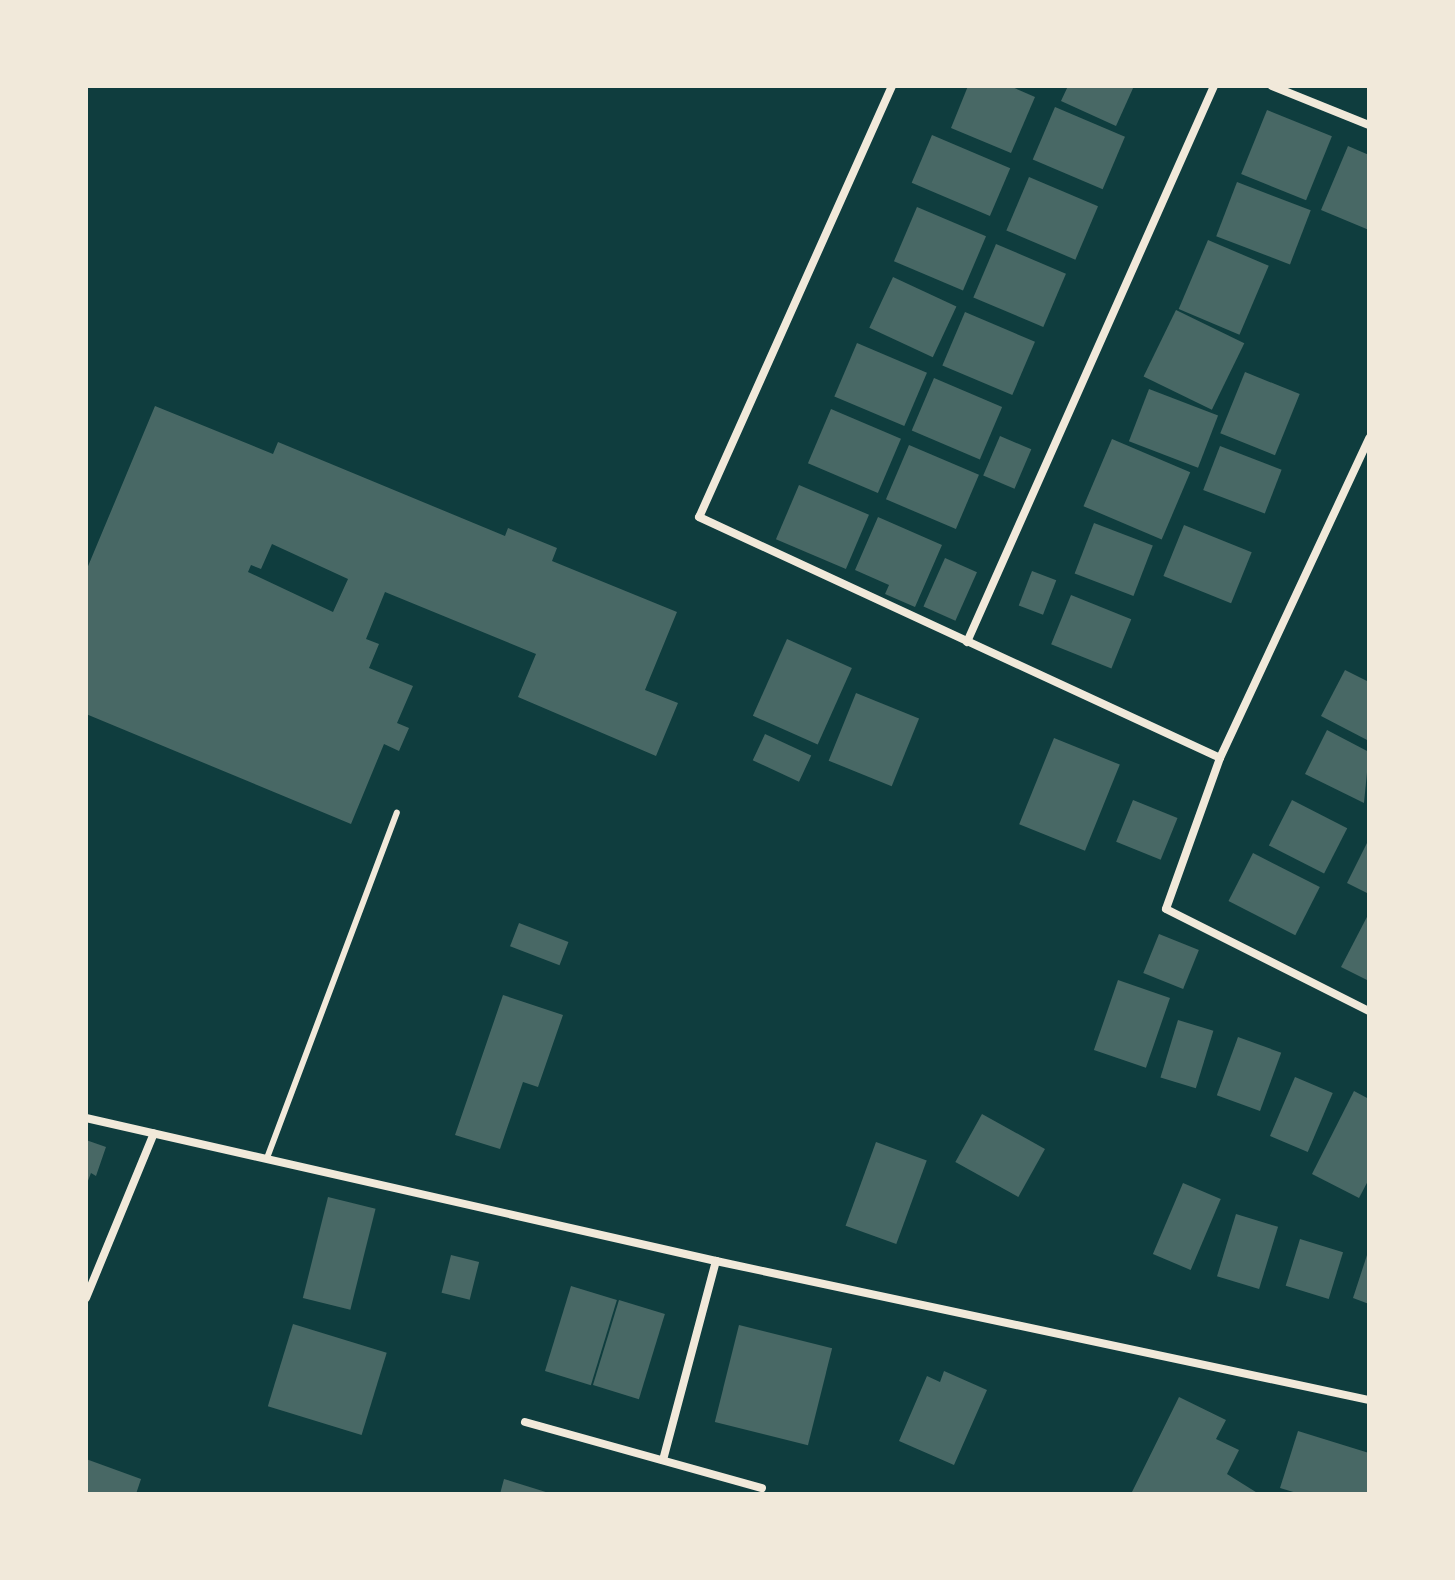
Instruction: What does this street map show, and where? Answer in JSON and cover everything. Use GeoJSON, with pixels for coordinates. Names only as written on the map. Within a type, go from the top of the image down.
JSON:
{"type":"FeatureCollection","features":[{"type":"Feature","properties":{"kind":"street"},"geometry":{"type":"LineString","coordinates":[[892,86],[699,517],[1220,758]]}},
{"type":"Feature","properties":{"kind":"street"},"geometry":{"type":"LineString","coordinates":[[967,642],[1214,86]]}},
{"type":"Feature","properties":{"kind":"street"},"geometry":{"type":"LineString","coordinates":[[1272,86],[1369,125]]}},
{"type":"Feature","properties":{"kind":"street"},"geometry":{"type":"LineString","coordinates":[[1369,438],[1220,758],[1166,909],[1369,1011]]}},
{"type":"Feature","properties":{"kind":"street"},"geometry":{"type":"LineString","coordinates":[[86,1118],[716,1261],[1369,1400]]}},
{"type":"Feature","properties":{"kind":"street"},"geometry":{"type":"LineString","coordinates":[[86,1298],[154,1133]]}},
{"type":"Feature","properties":{"kind":"street"},"geometry":{"type":"LineString","coordinates":[[663,1460],[716,1261]]}},
{"type":"Feature","properties":{"kind":"street"},"geometry":{"type":"LineString","coordinates":[[525,1422],[762,1488]]}},
{"type":"Feature","properties":{"kind":"lane"},"geometry":{"type":"LineString","coordinates":[[267,1158],[397,813]]}},
{"type":"Feature","properties":{"kind":"building"},"geometry":{"type":"Polygon","coordinates":[[[968,86],[1010,86],[1035,97],[1011,153],[951,128],[968,86]]]}},
{"type":"Feature","properties":{"kind":"building"},"geometry":{"type":"Polygon","coordinates":[[[1068,86],[1134,86],[1116,126],[1061,101],[1068,86]]]}},
{"type":"Feature","properties":{"kind":"building"},"geometry":{"type":"Polygon","coordinates":[[[1055,107],[1125,137],[1103,189],[1033,159],[1055,107]]]}},
{"type":"Feature","properties":{"kind":"building"},"geometry":{"type":"Polygon","coordinates":[[[1267,110],[1332,136],[1306,200],[1241,174],[1267,110]]]}},
{"type":"Feature","properties":{"kind":"building"},"geometry":{"type":"Polygon","coordinates":[[[932,135],[1010,168],[990,216],[912,183],[932,135]]]}},
{"type":"Feature","properties":{"kind":"building"},"geometry":{"type":"Polygon","coordinates":[[[1348,146],[1369,155],[1369,230],[1321,210],[1348,146]]]}},
{"type":"Feature","properties":{"kind":"building"},"geometry":{"type":"Polygon","coordinates":[[[1029,177],[1098,206],[1075,260],[1006,230],[1029,177]]]}},
{"type":"Feature","properties":{"kind":"building"},"geometry":{"type":"Polygon","coordinates":[[[1237,182],[1311,210],[1290,264],[1216,236],[1237,182]]]}},
{"type":"Feature","properties":{"kind":"building"},"geometry":{"type":"Polygon","coordinates":[[[917,207],[986,236],[963,291],[894,261],[917,207]]]}},
{"type":"Feature","properties":{"kind":"building"},"geometry":{"type":"Polygon","coordinates":[[[1208,240],[1269,266],[1239,335],[1179,309],[1208,240]]]}},
{"type":"Feature","properties":{"kind":"building"},"geometry":{"type":"Polygon","coordinates":[[[996,244],[1066,274],[1043,327],[973,297],[996,244]]]}},
{"type":"Feature","properties":{"kind":"building"},"geometry":{"type":"Polygon","coordinates":[[[893,277],[956,307],[933,357],[869,328],[893,277]]]}},
{"type":"Feature","properties":{"kind":"building"},"geometry":{"type":"Polygon","coordinates":[[[1176,310],[1244,343],[1212,410],[1144,377],[1176,310]]]}},
{"type":"Feature","properties":{"kind":"building"},"geometry":{"type":"Polygon","coordinates":[[[965,312],[1035,342],[1012,395],[942,365],[965,312]]]}},
{"type":"Feature","properties":{"kind":"building"},"geometry":{"type":"Polygon","coordinates":[[[857,343],[927,373],[904,426],[834,396],[857,343]]]}},
{"type":"Feature","properties":{"kind":"building"},"geometry":{"type":"Polygon","coordinates":[[[1245,372],[1300,394],[1275,455],[1220,433],[1245,372]]]}},
{"type":"Feature","properties":{"kind":"building"},"geometry":{"type":"Polygon","coordinates":[[[934,378],[1002,407],[980,459],[912,430],[934,378]]]}},
{"type":"Feature","properties":{"kind":"building"},"geometry":{"type":"Polygon","coordinates":[[[1149,389],[1218,416],[1198,468],[1129,441],[1149,389]]]}},
{"type":"Feature","properties":{"kind":"building"},"geometry":{"type":"Polygon","coordinates":[[[155,406],[273,454],[278,442],[505,536],[508,528],[557,548],[552,561],[677,612],[645,690],[678,703],[656,756],[518,697],[536,654],[385,592],[366,639],[379,644],[369,668],[413,686],[397,723],[409,728],[399,751],[384,744],[351,824],[86,714],[86,571],[155,406]],[[272,544],[261,569],[251,565],[248,572],[333,612],[348,579],[272,544]]]}},
{"type":"Feature","properties":{"kind":"building"},"geometry":{"type":"Polygon","coordinates":[[[831,409],[901,439],[878,493],[808,463],[831,409]]]}},
{"type":"Feature","properties":{"kind":"building"},"geometry":{"type":"Polygon","coordinates":[[[1000,436],[1031,449],[1014,489],[983,476],[1000,436]]]}},
{"type":"Feature","properties":{"kind":"building"},"geometry":{"type":"Polygon","coordinates":[[[1112,439],[1190,472],[1162,539],[1083,506],[1112,439]]]}},
{"type":"Feature","properties":{"kind":"building"},"geometry":{"type":"Polygon","coordinates":[[[909,445],[979,475],[956,529],[886,499],[909,445]]]}},
{"type":"Feature","properties":{"kind":"building"},"geometry":{"type":"Polygon","coordinates":[[[1220,446],[1282,470],[1265,514],[1203,490],[1220,446]]]}},
{"type":"Feature","properties":{"kind":"building"},"geometry":{"type":"Polygon","coordinates":[[[799,485],[869,515],[846,569],[776,539],[799,485]]]}},
{"type":"Feature","properties":{"kind":"building"},"geometry":{"type":"Polygon","coordinates":[[[878,517],[942,545],[915,607],[885,594],[889,585],[855,570],[878,517]]]}},
{"type":"Feature","properties":{"kind":"building"},"geometry":{"type":"Polygon","coordinates":[[[1094,523],[1153,546],[1133,596],[1075,573],[1094,523]]]}},
{"type":"Feature","properties":{"kind":"building"},"geometry":{"type":"Polygon","coordinates":[[[1184,525],[1252,552],[1231,603],[1163,576],[1184,525]]]}},
{"type":"Feature","properties":{"kind":"building"},"geometry":{"type":"Polygon","coordinates":[[[945,558],[977,572],[955,621],[923,606],[945,558]]]}},
{"type":"Feature","properties":{"kind":"building"},"geometry":{"type":"Polygon","coordinates":[[[1032,571],[1056,580],[1043,615],[1019,606],[1032,571]]]}},
{"type":"Feature","properties":{"kind":"building"},"geometry":{"type":"Polygon","coordinates":[[[1071,595],[1131,619],[1111,668],[1051,644],[1071,595]]]}},
{"type":"Feature","properties":{"kind":"building"},"geometry":{"type":"Polygon","coordinates":[[[787,639],[852,668],[818,745],[753,716],[787,639]]]}},
{"type":"Feature","properties":{"kind":"building"},"geometry":{"type":"Polygon","coordinates":[[[1345,670],[1369,682],[1369,741],[1321,716],[1345,670]]]}},
{"type":"Feature","properties":{"kind":"building"},"geometry":{"type":"Polygon","coordinates":[[[856,693],[919,718],[892,786],[829,761],[856,693]]]}},
{"type":"Feature","properties":{"kind":"building"},"geometry":{"type":"Polygon","coordinates":[[[1327,730],[1369,752],[1364,803],[1305,774],[1327,730]]]}},
{"type":"Feature","properties":{"kind":"building"},"geometry":{"type":"Polygon","coordinates":[[[765,734],[811,756],[799,782],[753,760],[765,734]]]}},
{"type":"Feature","properties":{"kind":"building"},"geometry":{"type":"Polygon","coordinates":[[[1054,738],[1120,765],[1085,851],[1019,824],[1054,738]]]}},
{"type":"Feature","properties":{"kind":"building"},"geometry":{"type":"Polygon","coordinates":[[[1133,800],[1178,818],[1161,860],[1116,842],[1133,800]]]}},
{"type":"Feature","properties":{"kind":"building"},"geometry":{"type":"Polygon","coordinates":[[[1292,800],[1347,828],[1324,874],[1269,845],[1292,800]]]}},
{"type":"Feature","properties":{"kind":"building"},"geometry":{"type":"Polygon","coordinates":[[[1369,839],[1369,894],[1347,883],[1369,839]]]}},
{"type":"Feature","properties":{"kind":"building"},"geometry":{"type":"Polygon","coordinates":[[[1253,853],[1320,887],[1295,935],[1228,901],[1253,853]]]}},
{"type":"Feature","properties":{"kind":"building"},"geometry":{"type":"Polygon","coordinates":[[[1369,913],[1369,981],[1341,967],[1369,913]]]}},
{"type":"Feature","properties":{"kind":"building"},"geometry":{"type":"Polygon","coordinates":[[[519,923],[568,942],[560,965],[510,946],[519,923]]]}},
{"type":"Feature","properties":{"kind":"building"},"geometry":{"type":"Polygon","coordinates":[[[1159,934],[1199,950],[1183,989],[1143,973],[1159,934]]]}},
{"type":"Feature","properties":{"kind":"building"},"geometry":{"type":"Polygon","coordinates":[[[1118,980],[1170,998],[1146,1068],[1094,1050],[1118,980]]]}},
{"type":"Feature","properties":{"kind":"building"},"geometry":{"type":"Polygon","coordinates":[[[503,995],[563,1015],[538,1087],[523,1082],[500,1149],[455,1135],[503,995]]]}},
{"type":"Feature","properties":{"kind":"building"},"geometry":{"type":"Polygon","coordinates":[[[1178,1020],[1213,1031],[1196,1088],[1160,1077],[1178,1020]]]}},
{"type":"Feature","properties":{"kind":"building"},"geometry":{"type":"Polygon","coordinates":[[[1238,1037],[1281,1053],[1260,1111],[1217,1095],[1238,1037]]]}},
{"type":"Feature","properties":{"kind":"building"},"geometry":{"type":"Polygon","coordinates":[[[1295,1077],[1333,1093],[1308,1152],[1270,1136],[1295,1077]]]}},
{"type":"Feature","properties":{"kind":"building"},"geometry":{"type":"Polygon","coordinates":[[[1354,1091],[1369,1099],[1369,1179],[1359,1198],[1312,1174],[1354,1091]]]}},
{"type":"Feature","properties":{"kind":"building"},"geometry":{"type":"Polygon","coordinates":[[[982,1114],[1045,1149],[1018,1197],[955,1162],[982,1114]]]}},
{"type":"Feature","properties":{"kind":"building"},"geometry":{"type":"Polygon","coordinates":[[[86,1140],[106,1147],[96,1176],[91,1173],[86,1186],[86,1140]]]}},
{"type":"Feature","properties":{"kind":"building"},"geometry":{"type":"Polygon","coordinates":[[[876,1142],[927,1160],[896,1244],[846,1226],[876,1142]]]}},
{"type":"Feature","properties":{"kind":"building"},"geometry":{"type":"Polygon","coordinates":[[[1183,1183],[1221,1199],[1191,1270],[1153,1254],[1183,1183]]]}},
{"type":"Feature","properties":{"kind":"building"},"geometry":{"type":"Polygon","coordinates":[[[328,1197],[376,1209],[350,1310],[303,1298],[328,1197]]]}},
{"type":"Feature","properties":{"kind":"building"},"geometry":{"type":"Polygon","coordinates":[[[1236,1214],[1278,1227],[1259,1289],[1217,1276],[1236,1214]]]}},
{"type":"Feature","properties":{"kind":"building"},"geometry":{"type":"Polygon","coordinates":[[[1300,1239],[1343,1252],[1329,1299],[1286,1286],[1300,1239]]]}},
{"type":"Feature","properties":{"kind":"building"},"geometry":{"type":"Polygon","coordinates":[[[1369,1253],[1369,1304],[1353,1298],[1369,1253]]]}},
{"type":"Feature","properties":{"kind":"building"},"geometry":{"type":"Polygon","coordinates":[[[451,1255],[479,1262],[470,1300],[442,1293],[451,1255]]]}},
{"type":"Feature","properties":{"kind":"building"},"geometry":{"type":"Polygon","coordinates":[[[571,1286],[617,1300],[591,1385],[545,1371],[571,1286]]]}},
{"type":"Feature","properties":{"kind":"building"},"geometry":{"type":"Polygon","coordinates":[[[619,1300],[665,1314],[639,1399],[593,1385],[619,1300]]]}},
{"type":"Feature","properties":{"kind":"building"},"geometry":{"type":"Polygon","coordinates":[[[293,1324],[387,1353],[362,1435],[268,1406],[293,1324]]]}},
{"type":"Feature","properties":{"kind":"building"},"geometry":{"type":"Polygon","coordinates":[[[739,1325],[832,1348],[808,1445],[715,1422],[739,1325]]]}},
{"type":"Feature","properties":{"kind":"building"},"geometry":{"type":"Polygon","coordinates":[[[944,1371],[987,1390],[954,1465],[899,1441],[927,1376],[940,1382],[944,1371]]]}},
{"type":"Feature","properties":{"kind":"building"},"geometry":{"type":"Polygon","coordinates":[[[1179,1397],[1226,1420],[1216,1439],[1239,1450],[1227,1474],[1259,1494],[1131,1494],[1179,1397]]]}},
{"type":"Feature","properties":{"kind":"building"},"geometry":{"type":"Polygon","coordinates":[[[1298,1431],[1369,1453],[1369,1494],[1300,1494],[1280,1488],[1298,1431]]]}},
{"type":"Feature","properties":{"kind":"building"},"geometry":{"type":"Polygon","coordinates":[[[86,1459],[141,1479],[136,1494],[86,1494],[86,1459]]]}},
{"type":"Feature","properties":{"kind":"building"},"geometry":{"type":"Polygon","coordinates":[[[504,1479],[549,1493],[549,1494],[500,1494],[504,1479]]]}}]}
